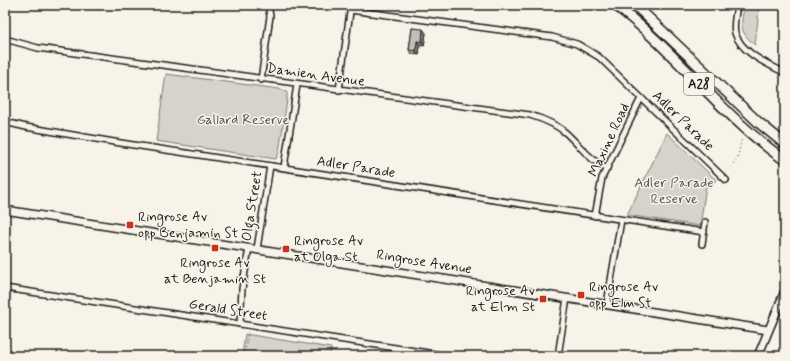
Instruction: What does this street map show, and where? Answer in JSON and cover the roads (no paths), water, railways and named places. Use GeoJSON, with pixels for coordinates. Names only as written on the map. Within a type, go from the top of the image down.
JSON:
{"type":"FeatureCollection","features":[{"type":"Feature","properties":{"kind":"highway","name":"A28"},"geometry":{"type":"LineString","coordinates":[[615,5],[643,29],[750,133],[785,160]]}},
{"type":"Feature","properties":{"kind":"highway","name":"A28"},"geometry":{"type":"LineString","coordinates":[[635,5],[758,122],[785,144]]}},
{"type":"Feature","properties":{"kind":"street"},"geometry":{"type":"LineString","coordinates":[[261,80],[270,16],[268,5]]}},
{"type":"Feature","properties":{"kind":"street"},"geometry":{"type":"LineString","coordinates":[[737,5],[734,27],[737,38],[757,58],[785,73]]}},
{"type":"Feature","properties":{"kind":"street"},"geometry":{"type":"LineString","coordinates":[[339,90],[350,8]]}},
{"type":"Feature","properties":{"kind":"street","name":"Adler Parade"},"geometry":{"type":"LineString","coordinates":[[350,8],[564,40],[586,48],[599,57],[726,180]]}},
{"type":"Feature","properties":{"kind":"street","name":"Damien Avenue"},"geometry":{"type":"LineString","coordinates":[[5,39],[34,47],[261,80],[530,116],[542,119],[562,130],[598,164],[607,169]]}},
{"type":"Feature","properties":{"kind":"street"},"geometry":{"type":"LineString","coordinates":[[284,167],[297,85]]}},
{"type":"Feature","properties":{"kind":"street","name":"Maxine Road"},"geometry":{"type":"LineString","coordinates":[[595,216],[601,183],[642,98]]}},
{"type":"Feature","properties":{"kind":"street","name":"Adler Parade"},"geometry":{"type":"LineString","coordinates":[[5,122],[26,128],[704,232]]}},
{"type":"Feature","properties":{"kind":"street","name":"Olga Street"},"geometry":{"type":"LineString","coordinates":[[240,324],[242,289],[253,249],[270,166]]}},
{"type":"Feature","properties":{"kind":"street","name":"Ringrose Avenue"},"geometry":{"type":"LineString","coordinates":[[5,210],[768,330]]}},
{"type":"Feature","properties":{"kind":"street"},"geometry":{"type":"LineString","coordinates":[[607,304],[621,220]]}},
{"type":"Feature","properties":{"kind":"street"},"geometry":{"type":"LineString","coordinates":[[702,244],[705,222]]}},
{"type":"Feature","properties":{"kind":"street","name":"Gerald Street"},"geometry":{"type":"LineString","coordinates":[[5,288],[448,356]]}},
{"type":"Feature","properties":{"kind":"street"},"geometry":{"type":"LineString","coordinates":[[758,356],[785,291]]}},
{"type":"Feature","properties":{"kind":"street"},"geometry":{"type":"LineString","coordinates":[[558,356],[567,298]]}},
{"type":"Feature","properties":{"kind":"place","name":"Ringrose Av opp Benjamin St"},"geometry":{"type":"Point","coordinates":[130,225]}},
{"type":"Feature","properties":{"kind":"place","name":"Ringrose Av at Benjamin St"},"geometry":{"type":"Point","coordinates":[215,248]}},
{"type":"Feature","properties":{"kind":"place","name":"Ringrose Av at Olga St"},"geometry":{"type":"Point","coordinates":[286,249]}},
{"type":"Feature","properties":{"kind":"place","name":"Ringrose Av opp Elm St"},"geometry":{"type":"Point","coordinates":[581,295]}},
{"type":"Feature","properties":{"kind":"place","name":"Ringrose Av at Elm St"},"geometry":{"type":"Point","coordinates":[543,299]}},
{"type":"Feature","properties":{"kind":"park label","name":"Gallard Reserve"},"geometry":{"type":"Point","coordinates":[243,120]}},
{"type":"Feature","properties":{"kind":"park label","name":"Adler Parade Reserve"},"geometry":{"type":"Point","coordinates":[674,192]}}]}
